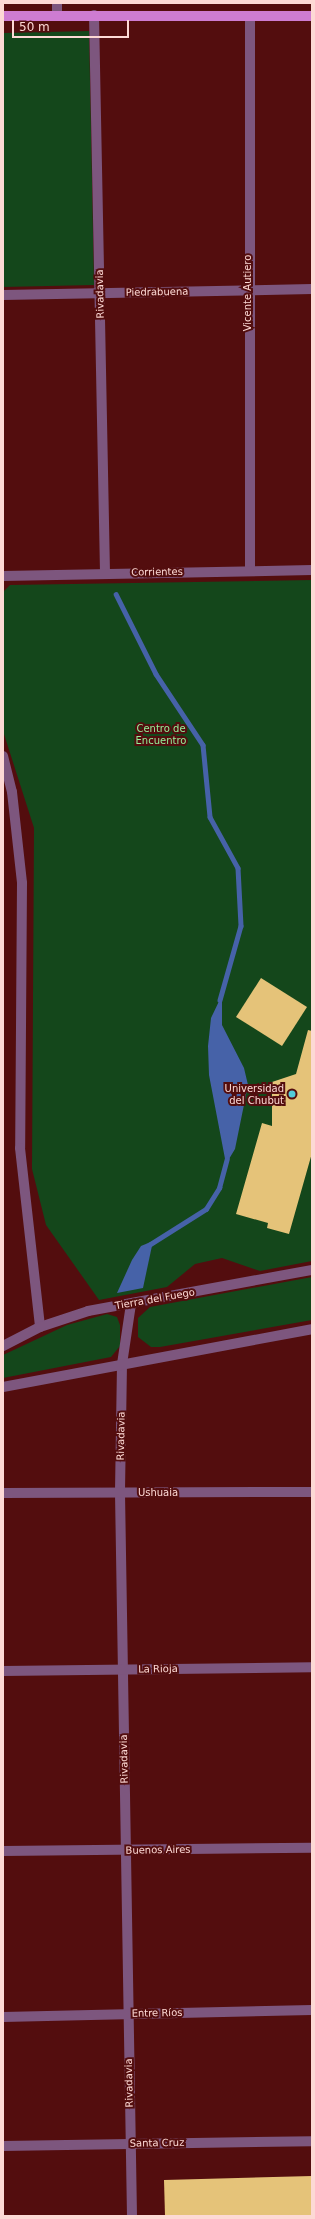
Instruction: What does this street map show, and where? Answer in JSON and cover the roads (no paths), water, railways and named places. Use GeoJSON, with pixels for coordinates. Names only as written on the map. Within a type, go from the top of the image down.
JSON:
{"type":"FeatureCollection","features":[{"type":"Feature","properties":{"kind":"main road"},"geometry":{"type":"LineString","coordinates":[[3,16],[312,16]]}},
{"type":"Feature","properties":{"kind":"street"},"geometry":{"type":"LineString","coordinates":[[57,3],[57,15]]}},
{"type":"Feature","properties":{"kind":"street","name":"Rivadavia"},"geometry":{"type":"LineString","coordinates":[[94,15],[105,573]]}},
{"type":"Feature","properties":{"kind":"street","name":"Vicente Autiero"},"geometry":{"type":"LineString","coordinates":[[250,17],[247,290],[250,570]]}},
{"type":"Feature","properties":{"kind":"street","name":"Piedrabuena"},"geometry":{"type":"LineString","coordinates":[[3,295],[312,289]]}},
{"type":"Feature","properties":{"kind":"street","name":"Corrientes"},"geometry":{"type":"LineString","coordinates":[[3,576],[250,570],[312,570]]}},
{"type":"Feature","properties":{"kind":"street"},"geometry":{"type":"LineString","coordinates":[[3,756],[12,792],[22,883],[20,1148],[40,1328]]}},
{"type":"Feature","properties":{"kind":"street","name":"Tierra del Fuego"},"geometry":{"type":"LineString","coordinates":[[3,1346],[40,1328],[88,1312],[312,1270]]}},
{"type":"Feature","properties":{"kind":"street","name":"Rivadavia"},"geometry":{"type":"LineString","coordinates":[[131,1304],[122,1364],[120,1493],[132,2216]]}},
{"type":"Feature","properties":{"kind":"street"},"geometry":{"type":"LineString","coordinates":[[3,1387],[312,1329]]}},
{"type":"Feature","properties":{"kind":"street","name":"Ushuaia"},"geometry":{"type":"LineString","coordinates":[[3,1493],[312,1492]]}},
{"type":"Feature","properties":{"kind":"street","name":"La Rioja"},"geometry":{"type":"LineString","coordinates":[[3,1671],[312,1666]]}},
{"type":"Feature","properties":{"kind":"street","name":"Buenos Aires"},"geometry":{"type":"LineString","coordinates":[[3,1851],[312,1848]]}},
{"type":"Feature","properties":{"kind":"street","name":"Entre Ríos"},"geometry":{"type":"LineString","coordinates":[[3,2017],[312,2010]]}},
{"type":"Feature","properties":{"kind":"street","name":"Santa Cruz"},"geometry":{"type":"LineString","coordinates":[[3,2146],[312,2141]]}},
{"type":"Feature","properties":{"kind":"water"},"geometry":{"type":"Polygon","coordinates":[[[222,995],[222,1025],[244,1068],[248,1085],[235,1149],[226,1164],[209,1075],[208,1046],[211,1018],[222,995]]]}},
{"type":"Feature","properties":{"kind":"water"},"geometry":{"type":"Polygon","coordinates":[[[153,1241],[143,1288],[117,1293],[132,1260],[141,1246],[153,1241]]]}},
{"type":"Feature","properties":{"kind":"waterway"},"geometry":{"type":"LineString","coordinates":[[116,594],[156,674],[203,745],[210,817],[238,868],[241,926],[220,1000]]}},
{"type":"Feature","properties":{"kind":"waterway"},"geometry":{"type":"LineString","coordinates":[[149,1245],[206,1209],[219,1188],[227,1159]]}},
{"type":"Feature","properties":{"kind":"place","name":"Universidad del Chubut"},"geometry":{"type":"Point","coordinates":[292,1094]}},
{"type":"Feature","properties":{"kind":"park label","name":"Centro de Encuentro"},"geometry":{"type":"Point","coordinates":[161,734]}}]}
